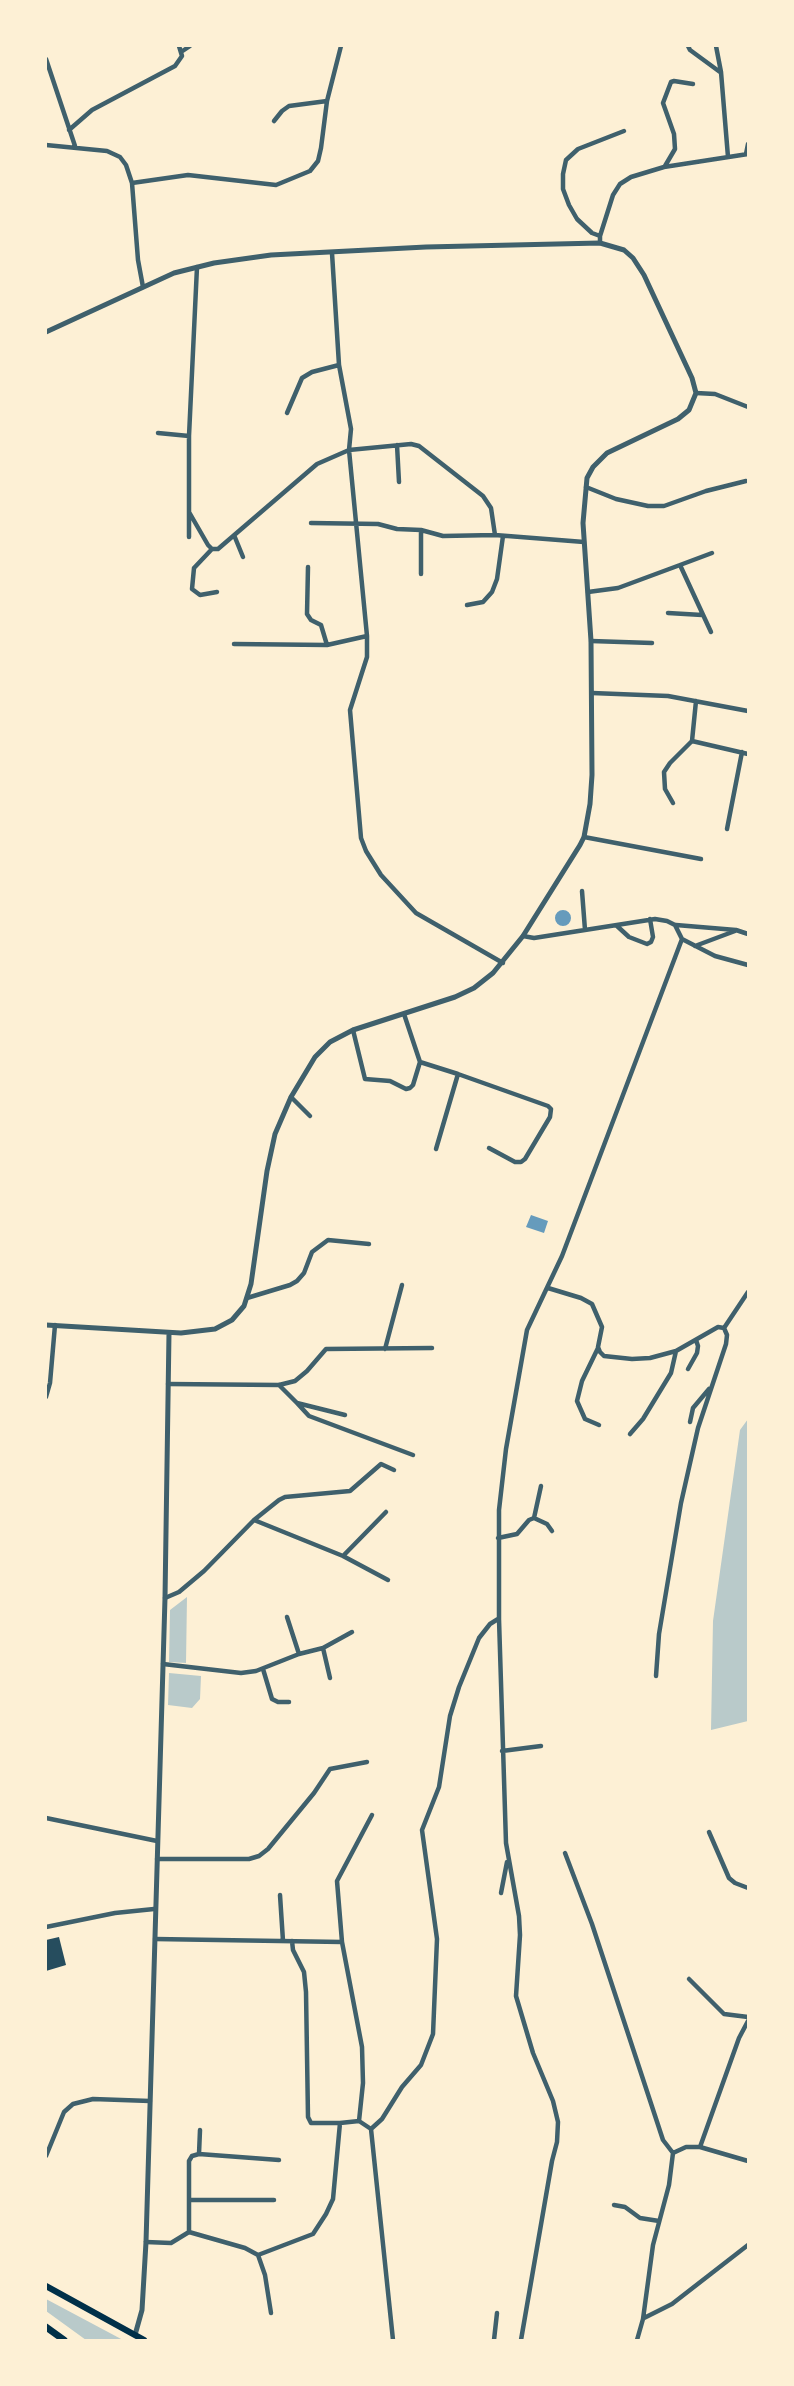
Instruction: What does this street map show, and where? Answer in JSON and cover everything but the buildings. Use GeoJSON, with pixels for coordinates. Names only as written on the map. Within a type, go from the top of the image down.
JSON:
{"type":"FeatureCollection","features":[{"type":"Feature","properties":{"kind":"highway"},"geometry":{"type":"LineString","coordinates":[[46,2326],[64,2340]]}},
{"type":"Feature","properties":{"kind":"main road"},"geometry":{"type":"LineString","coordinates":[[46,2286],[144,2340]]}},
{"type":"Feature","properties":{"kind":"street"},"geometry":{"type":"LineString","coordinates":[[69,130],[92,110],[175,66],[182,56],[180,49],[190,46]]}},
{"type":"Feature","properties":{"kind":"street"},"geometry":{"type":"LineString","coordinates":[[132,183],[188,175],[276,185],[310,171],[318,161],[327,102],[341,46]]}},
{"type":"Feature","properties":{"kind":"street"},"geometry":{"type":"LineString","coordinates":[[688,46],[721,72]]}},
{"type":"Feature","properties":{"kind":"street"},"geometry":{"type":"LineString","coordinates":[[716,46],[721,72],[728,157]]}},
{"type":"Feature","properties":{"kind":"street"},"geometry":{"type":"LineString","coordinates":[[46,59],[75,146]]}},
{"type":"Feature","properties":{"kind":"street"},"geometry":{"type":"LineString","coordinates":[[664,167],[674,149],[674,134],[663,103],[671,82],[693,84]]}},
{"type":"Feature","properties":{"kind":"street"},"geometry":{"type":"LineString","coordinates":[[274,121],[289,106],[327,102]]}},
{"type":"Feature","properties":{"kind":"street"},"geometry":{"type":"LineString","coordinates":[[46,1325],[169,1333],[199,1332],[224,1326],[239,1314],[247,1298],[254,1268],[272,1148],[291,1097],[309,1064],[321,1049],[340,1035],[474,988],[503,962],[523,936],[584,837],[592,775],[591,641],[584,542],[585,486],[593,467],[607,453],[678,419],[689,410],[696,393],[692,378],[633,258],[624,250],[600,240],[587,229],[569,205],[563,189],[566,160],[578,149],[624,131]]}},
{"type":"Feature","properties":{"kind":"street"},"geometry":{"type":"LineString","coordinates":[[600,240],[608,206],[620,184],[631,177],[664,167],[747,154],[748,144]]}},
{"type":"Feature","properties":{"kind":"street"},"geometry":{"type":"LineString","coordinates":[[46,145],[107,151],[120,157],[126,164],[132,183],[138,260],[143,287]]}},
{"type":"Feature","properties":{"kind":"street"},"geometry":{"type":"LineString","coordinates":[[46,332],[174,273],[197,266],[271,255],[600,240]]}},
{"type":"Feature","properties":{"kind":"street"},"geometry":{"type":"LineString","coordinates":[[332,253],[339,365],[351,429],[349,450],[367,636],[367,657],[350,710],[361,838],[381,874],[416,913],[503,962]]}},
{"type":"Feature","properties":{"kind":"street"},"geometry":{"type":"LineString","coordinates":[[189,537],[197,266]]}},
{"type":"Feature","properties":{"kind":"street"},"geometry":{"type":"LineString","coordinates":[[288,413],[302,378],[312,372],[339,365]]}},
{"type":"Feature","properties":{"kind":"street"},"geometry":{"type":"LineString","coordinates":[[696,393],[715,394],[748,407]]}},
{"type":"Feature","properties":{"kind":"street"},"geometry":{"type":"LineString","coordinates":[[158,433],[190,436]]}},
{"type":"Feature","properties":{"kind":"street"},"geometry":{"type":"LineString","coordinates":[[217,592],[200,595],[192,589],[194,568],[212,549],[218,549],[317,464],[349,450],[411,444],[419,446],[483,496],[491,509],[495,535]]}},
{"type":"Feature","properties":{"kind":"street"},"geometry":{"type":"LineString","coordinates":[[397,445],[399,482]]}},
{"type":"Feature","properties":{"kind":"street"},"geometry":{"type":"LineString","coordinates":[[585,486],[616,499],[648,506],[664,506],[746,481]]}},
{"type":"Feature","properties":{"kind":"street"},"geometry":{"type":"LineString","coordinates":[[189,512],[212,549]]}},
{"type":"Feature","properties":{"kind":"street"},"geometry":{"type":"LineString","coordinates":[[312,523],[378,524],[443,536],[495,535],[584,542]]}},
{"type":"Feature","properties":{"kind":"street"},"geometry":{"type":"LineString","coordinates":[[421,530],[421,574]]}},
{"type":"Feature","properties":{"kind":"street"},"geometry":{"type":"LineString","coordinates":[[234,535],[243,557]]}},
{"type":"Feature","properties":{"kind":"street"},"geometry":{"type":"LineString","coordinates":[[467,605],[484,602],[492,593],[497,579],[503,536]]}},
{"type":"Feature","properties":{"kind":"street"},"geometry":{"type":"LineString","coordinates":[[588,592],[618,588],[712,553]]}},
{"type":"Feature","properties":{"kind":"street"},"geometry":{"type":"LineString","coordinates":[[680,565],[711,632]]}},
{"type":"Feature","properties":{"kind":"street"},"geometry":{"type":"LineString","coordinates":[[308,567],[307,614],[321,625],[327,645]]}},
{"type":"Feature","properties":{"kind":"street"},"geometry":{"type":"LineString","coordinates":[[668,613],[703,615]]}},
{"type":"Feature","properties":{"kind":"street"},"geometry":{"type":"LineString","coordinates":[[234,644],[327,645],[367,636]]}},
{"type":"Feature","properties":{"kind":"street"},"geometry":{"type":"LineString","coordinates":[[591,641],[652,643]]}},
{"type":"Feature","properties":{"kind":"street"},"geometry":{"type":"LineString","coordinates":[[592,693],[668,696],[748,711]]}},
{"type":"Feature","properties":{"kind":"street"},"geometry":{"type":"LineString","coordinates":[[673,803],[665,789],[664,772],[692,741],[696,701]]}},
{"type":"Feature","properties":{"kind":"street"},"geometry":{"type":"LineString","coordinates":[[692,741],[745,753],[727,829]]}},
{"type":"Feature","properties":{"kind":"street"},"geometry":{"type":"LineString","coordinates":[[584,837],[701,859]]}},
{"type":"Feature","properties":{"kind":"street"},"geometry":{"type":"LineString","coordinates":[[582,891],[585,930]]}},
{"type":"Feature","properties":{"kind":"street"},"geometry":{"type":"LineString","coordinates":[[523,936],[534,938],[650,919],[676,925],[736,930],[748,934]]}},
{"type":"Feature","properties":{"kind":"street"},"geometry":{"type":"LineString","coordinates":[[617,925],[629,937],[647,944],[653,937],[650,919]]}},
{"type":"Feature","properties":{"kind":"street"},"geometry":{"type":"LineString","coordinates":[[676,925],[682,939],[723,959],[748,965]]}},
{"type":"Feature","properties":{"kind":"street"},"geometry":{"type":"LineString","coordinates":[[695,946],[736,930]]}},
{"type":"Feature","properties":{"kind":"street"},"geometry":{"type":"LineString","coordinates":[[521,2340],[552,2161],[558,2142],[558,2122],[516,1996],[519,1916],[507,1862],[499,1619],[498,1538],[506,1449],[527,1330],[548,1288],[682,939]]}},
{"type":"Feature","properties":{"kind":"street"},"geometry":{"type":"LineString","coordinates":[[353,1030],[365,1079],[390,1081],[410,1088],[420,1062],[404,1014]]}},
{"type":"Feature","properties":{"kind":"street"},"geometry":{"type":"LineString","coordinates":[[420,1062],[551,1109],[550,1117],[525,1159],[515,1162],[489,1148]]}},
{"type":"Feature","properties":{"kind":"street"},"geometry":{"type":"LineString","coordinates":[[436,1149],[458,1074]]}},
{"type":"Feature","properties":{"kind":"street"},"geometry":{"type":"LineString","coordinates":[[291,1097],[310,1116]]}},
{"type":"Feature","properties":{"kind":"street"},"geometry":{"type":"LineString","coordinates":[[247,1298],[290,1285],[302,1278],[312,1252],[328,1240],[369,1244]]}},
{"type":"Feature","properties":{"kind":"street"},"geometry":{"type":"LineString","coordinates":[[385,1349],[402,1285]]}},
{"type":"Feature","properties":{"kind":"street"},"geometry":{"type":"LineString","coordinates":[[548,1288],[592,1304],[602,1326],[598,1347],[582,1381],[577,1401],[586,1419],[599,1424]]}},
{"type":"Feature","properties":{"kind":"street"},"geometry":{"type":"LineString","coordinates":[[724,1328],[748,1292]]}},
{"type":"Feature","properties":{"kind":"street"},"geometry":{"type":"LineString","coordinates":[[46,1397],[50,1383],[55,1325]]}},
{"type":"Feature","properties":{"kind":"street"},"geometry":{"type":"LineString","coordinates":[[598,1347],[604,1356],[650,1359],[676,1351],[718,1327],[724,1328]]}},
{"type":"Feature","properties":{"kind":"street"},"geometry":{"type":"LineString","coordinates":[[656,1676],[670,1556],[690,1462],[710,1389],[726,1344],[727,1335],[724,1328]]}},
{"type":"Feature","properties":{"kind":"street"},"geometry":{"type":"LineString","coordinates":[[135,2336],[142,2310],[146,2242],[165,1598],[169,1333]]}},
{"type":"Feature","properties":{"kind":"street"},"geometry":{"type":"LineString","coordinates":[[688,1369],[697,1353],[696,1340]]}},
{"type":"Feature","properties":{"kind":"street"},"geometry":{"type":"LineString","coordinates":[[168,1384],[279,1385],[295,1381],[326,1349],[432,1348]]}},
{"type":"Feature","properties":{"kind":"street"},"geometry":{"type":"LineString","coordinates":[[630,1434],[643,1419],[671,1373],[676,1351]]}},
{"type":"Feature","properties":{"kind":"street"},"geometry":{"type":"LineString","coordinates":[[279,1385],[309,1416],[413,1455]]}},
{"type":"Feature","properties":{"kind":"street"},"geometry":{"type":"LineString","coordinates":[[690,1422],[693,1408],[710,1389]]}},
{"type":"Feature","properties":{"kind":"street"},"geometry":{"type":"LineString","coordinates":[[297,1403],[345,1415]]}},
{"type":"Feature","properties":{"kind":"street"},"geometry":{"type":"LineString","coordinates":[[165,1598],[179,1592],[204,1571],[254,1520],[285,1497],[350,1491],[378,1464],[394,1470]]}},
{"type":"Feature","properties":{"kind":"street"},"geometry":{"type":"LineString","coordinates":[[534,1518],[541,1486]]}},
{"type":"Feature","properties":{"kind":"street"},"geometry":{"type":"LineString","coordinates":[[343,1556],[386,1512]]}},
{"type":"Feature","properties":{"kind":"street"},"geometry":{"type":"LineString","coordinates":[[498,1538],[517,1534],[534,1518],[542,1520],[552,1531]]}},
{"type":"Feature","properties":{"kind":"street"},"geometry":{"type":"LineString","coordinates":[[254,1520],[343,1556],[388,1580]]}},
{"type":"Feature","properties":{"kind":"street"},"geometry":{"type":"LineString","coordinates":[[287,1617],[299,1654]]}},
{"type":"Feature","properties":{"kind":"street"},"geometry":{"type":"LineString","coordinates":[[371,2129],[383,2119],[402,2087],[421,2065],[433,2034],[437,1939],[422,1830],[439,1787],[450,1716],[459,1687],[479,1637],[490,1624],[499,1619]]}},
{"type":"Feature","properties":{"kind":"street"},"geometry":{"type":"LineString","coordinates":[[163,1664],[242,1673],[323,1648],[352,1632]]}},
{"type":"Feature","properties":{"kind":"street"},"geometry":{"type":"LineString","coordinates":[[323,1648],[330,1678]]}},
{"type":"Feature","properties":{"kind":"street"},"geometry":{"type":"LineString","coordinates":[[263,1668],[272,1699],[289,1702]]}},
{"type":"Feature","properties":{"kind":"street"},"geometry":{"type":"LineString","coordinates":[[502,1751],[541,1746]]}},
{"type":"Feature","properties":{"kind":"street"},"geometry":{"type":"LineString","coordinates":[[156,1858],[259,1856],[268,1849],[314,1793],[330,1769],[367,1762]]}},
{"type":"Feature","properties":{"kind":"street"},"geometry":{"type":"LineString","coordinates":[[359,2121],[363,2084],[362,2046],[341,1942],[337,1881],[372,1815]]}},
{"type":"Feature","properties":{"kind":"street"},"geometry":{"type":"LineString","coordinates":[[46,1818],[157,1841]]}},
{"type":"Feature","properties":{"kind":"street"},"geometry":{"type":"LineString","coordinates":[[709,1832],[729,1878],[748,1888]]}},
{"type":"Feature","properties":{"kind":"street"},"geometry":{"type":"LineString","coordinates":[[565,1853],[592,1924],[663,2140],[673,2152],[669,2185],[653,2245],[643,2319],[637,2340]]}},
{"type":"Feature","properties":{"kind":"street"},"geometry":{"type":"LineString","coordinates":[[501,1893],[507,1862]]}},
{"type":"Feature","properties":{"kind":"street"},"geometry":{"type":"LineString","coordinates":[[280,1895],[283,1941]]}},
{"type":"Feature","properties":{"kind":"street"},"geometry":{"type":"LineString","coordinates":[[46,1927],[115,1913],[154,1909]]}},
{"type":"Feature","properties":{"kind":"street"},"geometry":{"type":"LineString","coordinates":[[155,1939],[341,1942]]}},
{"type":"Feature","properties":{"kind":"street"},"geometry":{"type":"LineString","coordinates":[[292,1941],[305,1982],[308,2118],[311,2123],[359,2121],[371,2129]]}},
{"type":"Feature","properties":{"kind":"street"},"geometry":{"type":"LineString","coordinates":[[689,1979],[724,2014],[748,2019],[700,2147]]}},
{"type":"Feature","properties":{"kind":"street"},"geometry":{"type":"LineString","coordinates":[[46,2155],[64,2112],[73,2104],[93,2099],[150,2101]]}},
{"type":"Feature","properties":{"kind":"street"},"geometry":{"type":"LineString","coordinates":[[258,2255],[310,2236],[326,2214],[335,2190],[335,2154],[340,2123]]}},
{"type":"Feature","properties":{"kind":"street"},"geometry":{"type":"LineString","coordinates":[[371,2129],[393,2340]]}},
{"type":"Feature","properties":{"kind":"street"},"geometry":{"type":"LineString","coordinates":[[198,2154],[200,2130]]}},
{"type":"Feature","properties":{"kind":"street"},"geometry":{"type":"LineString","coordinates":[[673,2152],[686,2147],[700,2147],[748,2161]]}},
{"type":"Feature","properties":{"kind":"street"},"geometry":{"type":"LineString","coordinates":[[189,2232],[188,2161],[192,2156],[198,2154],[279,2160]]}},
{"type":"Feature","properties":{"kind":"street"},"geometry":{"type":"LineString","coordinates":[[189,2200],[274,2200]]}},
{"type":"Feature","properties":{"kind":"street"},"geometry":{"type":"LineString","coordinates":[[614,2205],[625,2207],[640,2218],[659,2221]]}},
{"type":"Feature","properties":{"kind":"street"},"geometry":{"type":"LineString","coordinates":[[146,2242],[172,2243],[189,2232],[245,2248],[258,2255],[265,2275],[271,2313]]}},
{"type":"Feature","properties":{"kind":"street"},"geometry":{"type":"LineString","coordinates":[[643,2319],[672,2304],[748,2245]]}},
{"type":"Feature","properties":{"kind":"street"},"geometry":{"type":"LineString","coordinates":[[494,2340],[497,2313]]}},
{"type":"Feature","properties":{"kind":"shaded area"},"geometry":{"type":"Polygon","coordinates":[[[748,1419],[748,1721],[711,1730],[713,1621],[740,1430],[748,1419]]]}},
{"type":"Feature","properties":{"kind":"shaded area"},"geometry":{"type":"Polygon","coordinates":[[[187,1597],[186,1663],[169,1662],[170,1610],[187,1597]]]}},
{"type":"Feature","properties":{"kind":"shaded area"},"geometry":{"type":"Polygon","coordinates":[[[169,1673],[201,1676],[200,1699],[192,1708],[168,1705],[169,1673]]]}},
{"type":"Feature","properties":{"kind":"shaded area"},"geometry":{"type":"Polygon","coordinates":[[[46,2299],[123,2340],[86,2340],[46,2311],[46,2299]]]}},
{"type":"Feature","properties":{"kind":"water"},"geometry":{"type":"Polygon","coordinates":[[[560,910],[566,910],[571,918],[569,924],[560,926],[555,921],[555,915],[560,910]]]}},
{"type":"Feature","properties":{"kind":"water"},"geometry":{"type":"Polygon","coordinates":[[[531,1215],[548,1221],[544,1233],[526,1227],[531,1215]]]}}]}
